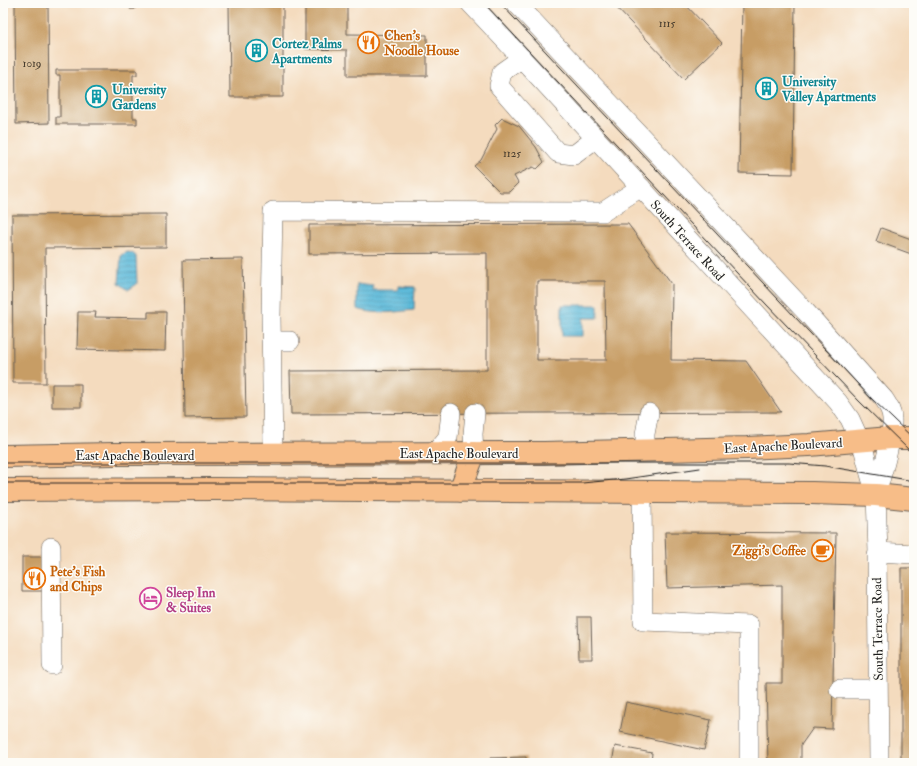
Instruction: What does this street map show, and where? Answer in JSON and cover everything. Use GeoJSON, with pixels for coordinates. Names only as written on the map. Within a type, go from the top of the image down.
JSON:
{"type":"FeatureCollection","features":[{"type":"Feature","properties":{"kind":"main road","name":"East Apache Boulevard"},"geometry":{"type":"LineString","coordinates":[[3,456],[544,453],[770,447],[890,438],[914,438]]}},
{"type":"Feature","properties":{"kind":"main road"},"geometry":{"type":"LineString","coordinates":[[460,491],[474,453]]}},
{"type":"Feature","properties":{"kind":"main road"},"geometry":{"type":"LineString","coordinates":[[3,490],[213,489],[812,493],[876,495],[914,499]]}},
{"type":"Feature","properties":{"kind":"street","name":"South Terrace Road"},"geometry":{"type":"LineString","coordinates":[[470,3],[838,402],[850,419],[859,440],[876,495],[878,552],[879,763]]}},
{"type":"Feature","properties":{"kind":"street","name":"South Terrace Road"},"geometry":{"type":"LineString","coordinates":[[516,3],[806,312],[884,398],[890,409],[892,419],[890,438],[876,495]]}},
{"type":"Feature","properties":{"kind":"street"},"geometry":{"type":"LineString","coordinates":[[522,58],[502,72],[499,86],[558,153],[574,155],[596,138]]}},
{"type":"Feature","properties":{"kind":"street"},"geometry":{"type":"LineString","coordinates":[[273,454],[271,341],[273,211],[603,212],[641,187]]}},
{"type":"Feature","properties":{"kind":"street"},"geometry":{"type":"LineString","coordinates":[[271,341],[290,341]]}},
{"type":"Feature","properties":{"kind":"street"},"geometry":{"type":"LineString","coordinates":[[435,453],[448,437],[451,413]]}},
{"type":"Feature","properties":{"kind":"street"},"geometry":{"type":"LineString","coordinates":[[474,453],[473,434],[475,413]]}},
{"type":"Feature","properties":{"kind":"street"},"geometry":{"type":"LineString","coordinates":[[646,450],[646,434],[649,413]]}},
{"type":"Feature","properties":{"kind":"street"},"geometry":{"type":"LineString","coordinates":[[642,492],[643,621],[749,624],[749,763]]}},
{"type":"Feature","properties":{"kind":"street"},"geometry":{"type":"LineString","coordinates":[[51,547],[52,665]]}},
{"type":"Feature","properties":{"kind":"street"},"geometry":{"type":"LineString","coordinates":[[878,552],[914,554]]}},
{"type":"Feature","properties":{"kind":"street"},"geometry":{"type":"LineString","coordinates":[[839,689],[878,689]]}},
{"type":"Feature","properties":{"kind":"water"},"geometry":{"type":"Polygon","coordinates":[[[128,252],[136,256],[137,284],[128,290],[119,283],[121,255],[128,252]]]}},
{"type":"Feature","properties":{"kind":"water"},"geometry":{"type":"Polygon","coordinates":[[[357,284],[373,286],[373,290],[398,290],[398,286],[415,287],[414,310],[371,312],[357,309],[357,284]]]}},
{"type":"Feature","properties":{"kind":"water"},"geometry":{"type":"Polygon","coordinates":[[[562,305],[598,305],[598,318],[583,318],[583,336],[562,336],[562,305]]]}},
{"type":"Feature","properties":{"kind":"building"},"geometry":{"type":"Polygon","coordinates":[[[15,3],[48,3],[49,123],[16,124],[15,3]]]}},
{"type":"Feature","properties":{"kind":"building"},"geometry":{"type":"Polygon","coordinates":[[[87,3],[135,3],[135,9],[130,9],[130,5],[87,5],[87,3]]]}},
{"type":"Feature","properties":{"kind":"building","name":"Cortez Palms Apartments"},"geometry":{"type":"Polygon","coordinates":[[[229,3],[283,3],[283,97],[230,97],[229,3]]]}},
{"type":"Feature","properties":{"kind":"building"},"geometry":{"type":"Polygon","coordinates":[[[305,3],[347,3],[347,34],[427,35],[427,76],[347,76],[347,50],[305,49],[305,3]]]}},
{"type":"Feature","properties":{"kind":"building"},"geometry":{"type":"Polygon","coordinates":[[[612,3],[684,3],[722,43],[684,79],[612,3]]]}},
{"type":"Feature","properties":{"kind":"building","name":"University Valley Apartments"},"geometry":{"type":"Polygon","coordinates":[[[742,3],[795,3],[793,174],[739,173],[742,3]]]}},
{"type":"Feature","properties":{"kind":"building","name":"University Gardens"},"geometry":{"type":"Polygon","coordinates":[[[56,70],[137,70],[137,75],[133,75],[133,118],[137,118],[137,124],[56,124],[56,117],[60,117],[60,75],[56,75],[56,70]]]}},
{"type":"Feature","properties":{"kind":"building"},"geometry":{"type":"Polygon","coordinates":[[[502,118],[519,126],[536,147],[544,162],[537,169],[533,167],[514,176],[518,183],[509,192],[500,192],[474,166],[481,160],[497,129],[495,125],[502,118]]]}},
{"type":"Feature","properties":{"kind":"building"},"geometry":{"type":"Polygon","coordinates":[[[166,214],[166,247],[45,248],[46,383],[13,383],[12,215],[166,214]]]}},
{"type":"Feature","properties":{"kind":"building"},"geometry":{"type":"Polygon","coordinates":[[[628,224],[672,284],[671,360],[746,361],[781,412],[291,414],[290,371],[487,370],[487,253],[309,254],[309,225],[628,224]],[[537,281],[537,360],[606,360],[605,281],[537,281]]]}},
{"type":"Feature","properties":{"kind":"building"},"geometry":{"type":"Polygon","coordinates":[[[881,228],[914,240],[914,255],[876,241],[881,228]]]}},
{"type":"Feature","properties":{"kind":"building"},"geometry":{"type":"Polygon","coordinates":[[[243,259],[246,417],[185,418],[183,260],[243,259]]]}},
{"type":"Feature","properties":{"kind":"building"},"geometry":{"type":"Polygon","coordinates":[[[914,293],[914,306],[911,300],[914,293]]]}},
{"type":"Feature","properties":{"kind":"building"},"geometry":{"type":"Polygon","coordinates":[[[78,312],[96,312],[95,317],[148,318],[148,312],[166,312],[165,351],[77,349],[78,312]]]}},
{"type":"Feature","properties":{"kind":"building"},"geometry":{"type":"Polygon","coordinates":[[[52,384],[81,384],[81,407],[52,407],[52,384]]]}},
{"type":"Feature","properties":{"kind":"building"},"geometry":{"type":"Polygon","coordinates":[[[665,532],[836,533],[832,729],[813,728],[801,745],[801,763],[768,763],[766,683],[782,683],[782,585],[667,588],[665,532]]]}},
{"type":"Feature","properties":{"kind":"building","name":"Pete's Fish and Chips"},"geometry":{"type":"Polygon","coordinates":[[[22,557],[45,557],[45,591],[22,591],[22,557]]]}},
{"type":"Feature","properties":{"kind":"building"},"geometry":{"type":"Polygon","coordinates":[[[901,568],[914,568],[914,763],[901,763],[901,568]]]}},
{"type":"Feature","properties":{"kind":"building"},"geometry":{"type":"Polygon","coordinates":[[[578,617],[591,617],[592,659],[579,659],[578,617]]]}},
{"type":"Feature","properties":{"kind":"building"},"geometry":{"type":"Polygon","coordinates":[[[626,702],[711,720],[704,750],[620,732],[626,702]]]}},
{"type":"Feature","properties":{"kind":"building"},"geometry":{"type":"Polygon","coordinates":[[[615,746],[652,753],[651,763],[612,763],[615,746]]]}},
{"type":"Feature","properties":{"kind":"building"},"geometry":{"type":"Polygon","coordinates":[[[526,757],[526,763],[490,763],[490,758],[526,757]]]}},
{"type":"Feature","properties":{"kind":"tram line"},"geometry":{"type":"LineString","coordinates":[[484,3],[766,304],[859,401],[914,455]]}},
{"type":"Feature","properties":{"kind":"tram line"},"geometry":{"type":"LineString","coordinates":[[500,3],[872,399],[914,439]]}},
{"type":"Feature","properties":{"kind":"tram line"},"geometry":{"type":"LineString","coordinates":[[3,463],[789,463],[825,466],[914,481]]}},
{"type":"Feature","properties":{"kind":"tram line"},"geometry":{"type":"LineString","coordinates":[[3,483],[582,483],[625,479],[700,468]]}},
{"type":"Feature","properties":{"kind":"place","name":"Chen's Noodle House"},"geometry":{"type":"Point","coordinates":[368,42]}},
{"type":"Feature","properties":{"kind":"place","name":"Cortez Palms Apartments"},"geometry":{"type":"Point","coordinates":[256,50]}},
{"type":"Feature","properties":{"kind":"place","name":"University Valley Apartments"},"geometry":{"type":"Point","coordinates":[767,88]}},
{"type":"Feature","properties":{"kind":"place","name":"University Gardens"},"geometry":{"type":"Point","coordinates":[97,96]}},
{"type":"Feature","properties":{"kind":"place","name":"Ziggi's Coffee"},"geometry":{"type":"Point","coordinates":[822,550]}},
{"type":"Feature","properties":{"kind":"place","name":"Pete's Fish and Chips"},"geometry":{"type":"Point","coordinates":[34,578]}},
{"type":"Feature","properties":{"kind":"place","name":"Sleep Inn & Suites"},"geometry":{"type":"Point","coordinates":[150,599]}}]}
